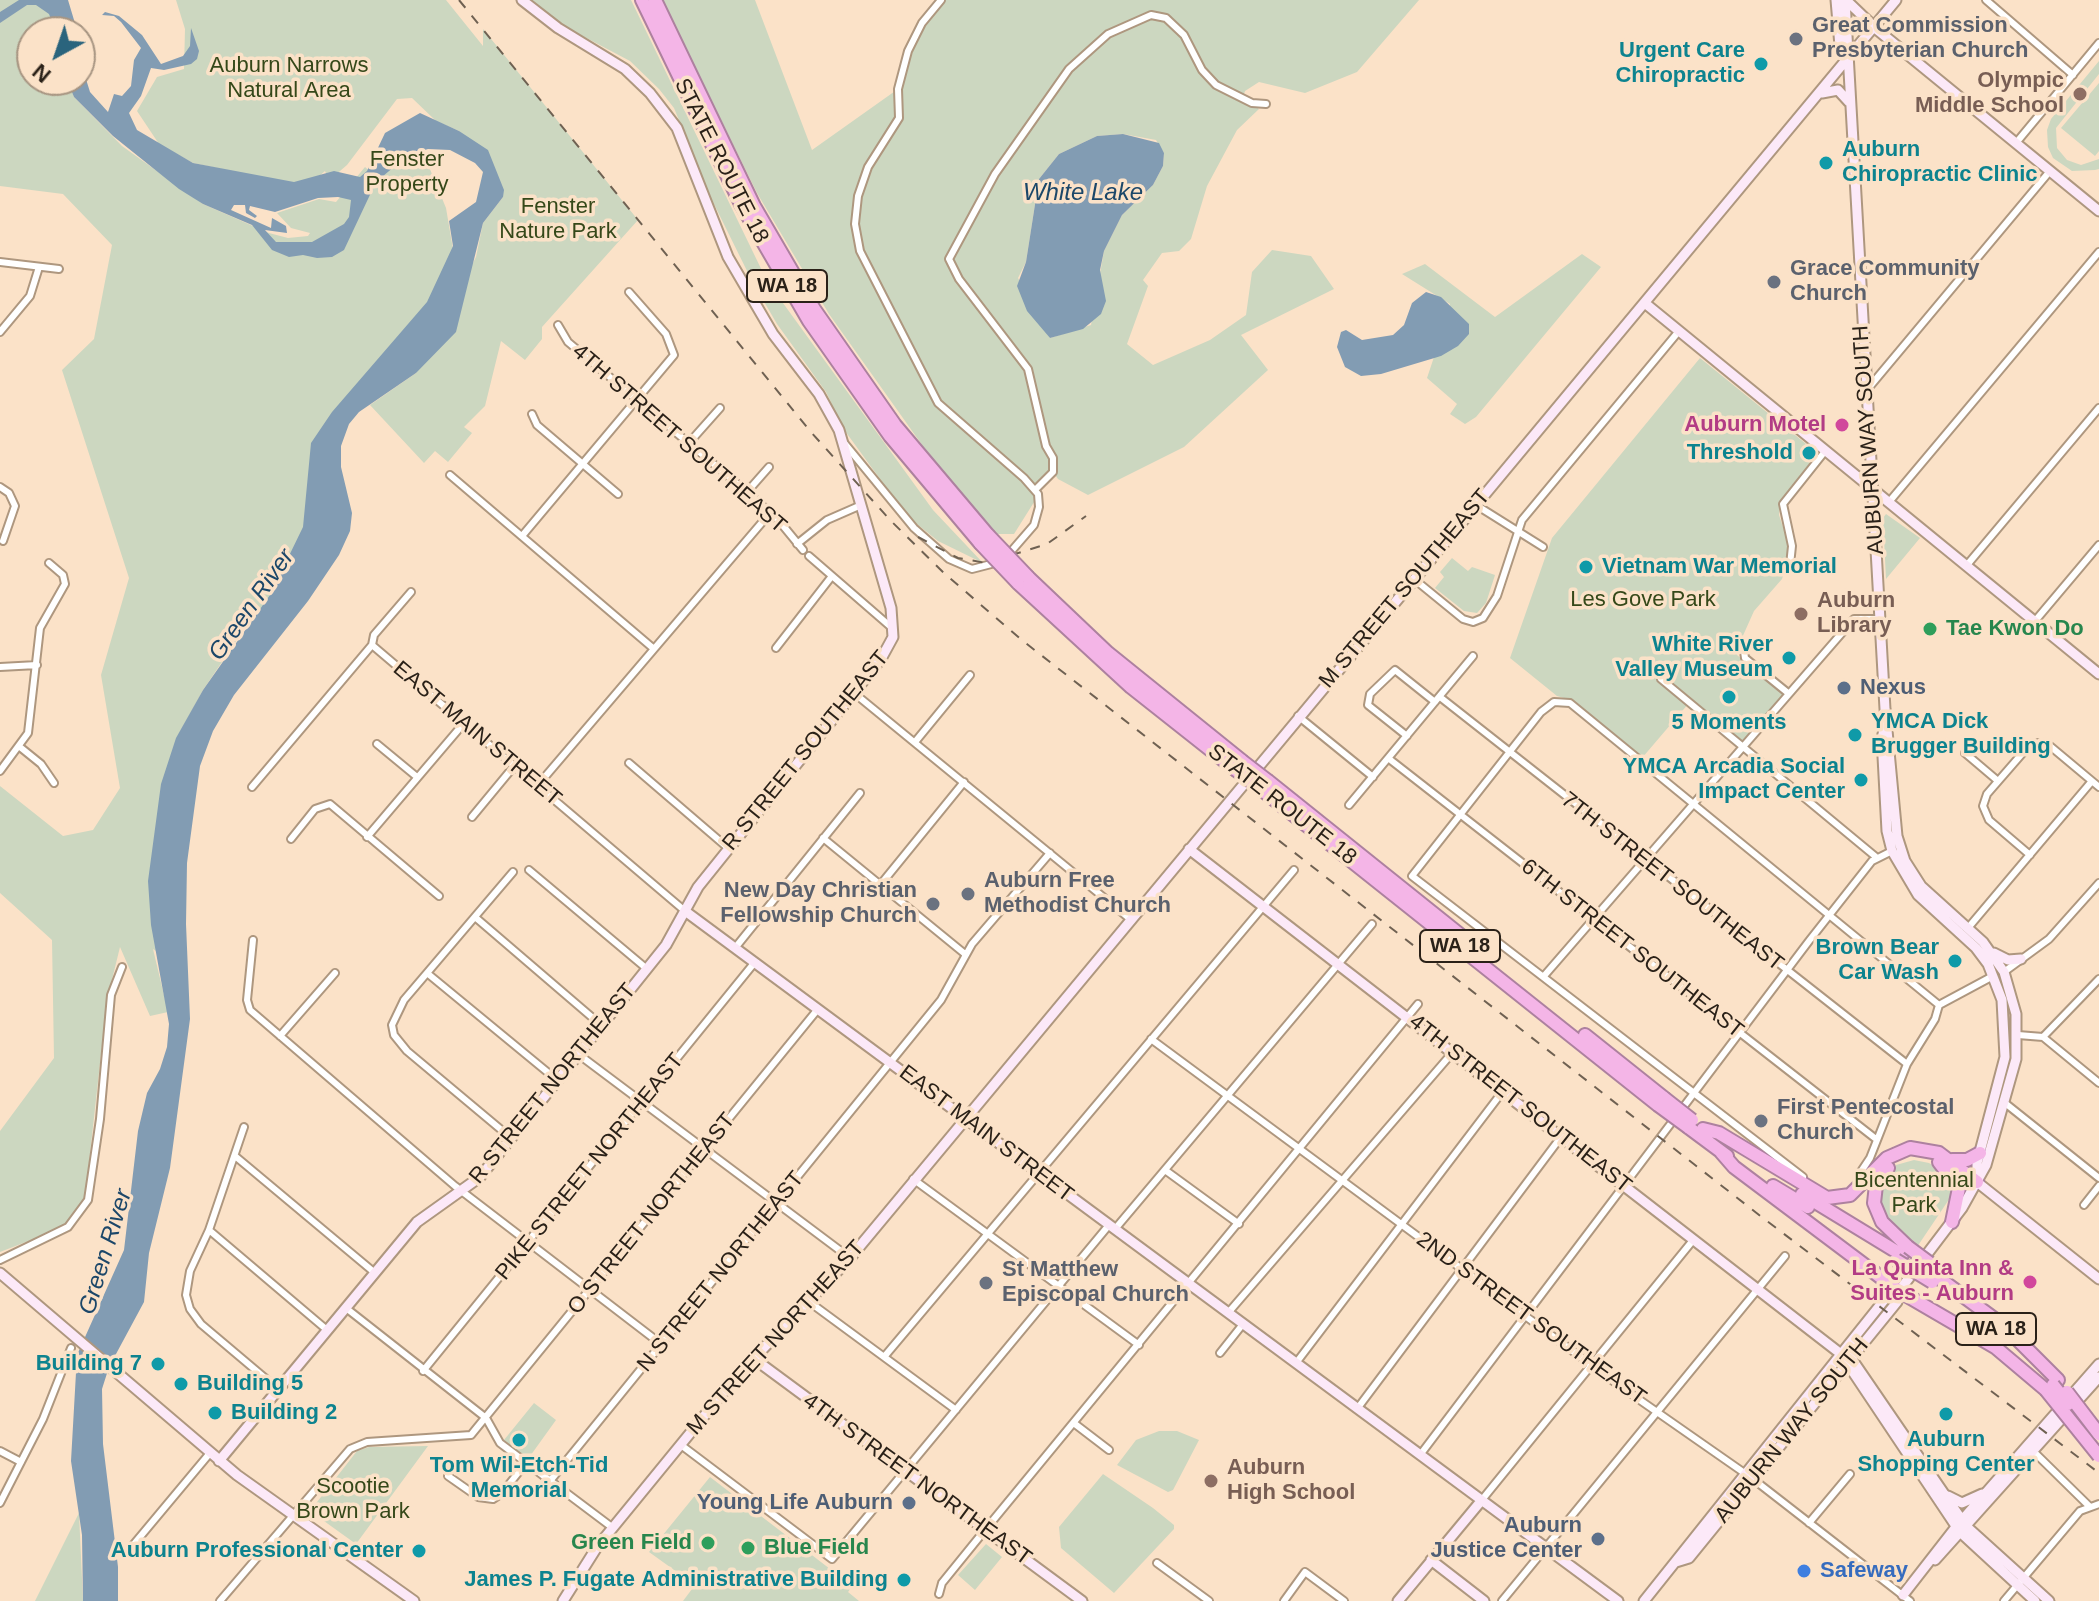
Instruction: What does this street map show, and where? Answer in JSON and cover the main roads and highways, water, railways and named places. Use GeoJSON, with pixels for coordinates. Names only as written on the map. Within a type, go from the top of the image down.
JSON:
{"type":"FeatureCollection","features":[{"type":"Feature","properties":{"kind":"highway","name":"STATE ROUTE 18"},"geometry":{"type":"LineString","coordinates":[[642,0],[735,193],[801,309],[885,429],[1023,580],[1239,766],[1690,1124],[1721,1152],[1902,1254]]}},
{"type":"Feature","properties":{"kind":"highway","name":"STATE ROUTE 18"},"geometry":{"type":"LineString","coordinates":[[655,0],[754,206],[814,309],[904,436],[984,539]]}},
{"type":"Feature","properties":{"kind":"highway","name":"STATE ROUTE 18"},"geometry":{"type":"LineString","coordinates":[[1690,1124],[1703,1129],[1902,1254],[1983,1309],[2099,1434]]}},
{"type":"Feature","properties":{"kind":"highway"},"geometry":{"type":"LineString","coordinates":[[1703,1129],[1719,1133],[1827,1198],[1850,1195],[1887,1158],[1905,1149],[1931,1150],[1977,1182]]}},
{"type":"Feature","properties":{"kind":"highway"},"geometry":{"type":"LineString","coordinates":[[1721,1152],[1734,1167],[1899,1291],[1995,1347],[2052,1385],[2099,1456]]}},
{"type":"Feature","properties":{"kind":"highway"},"geometry":{"type":"LineString","coordinates":[[1902,1254],[1878,1216],[1874,1203],[1876,1185],[1886,1169],[1900,1159],[1920,1156],[1946,1161],[1967,1160],[1980,1153]]}},
{"type":"Feature","properties":{"kind":"highway"},"geometry":{"type":"LineString","coordinates":[[1946,1161],[1959,1188],[1952,1222]]}},
{"type":"Feature","properties":{"kind":"highway","name":"STATE ROUTE 18"},"geometry":{"type":"LineString","coordinates":[[1936,1276],[2052,1385],[2099,1446]]}},
{"type":"Feature","properties":{"kind":"main road","name":"R STREET SOUTHEAST"},"geometry":{"type":"LineString","coordinates":[[522,0],[558,28],[625,69],[660,105],[686,146],[728,257],[773,334],[827,406],[843,442],[859,506],[891,608],[893,629],[890,647],[728,848],[685,911]]}},
{"type":"Feature","properties":{"kind":"main road","name":"AUBURN WAY SOUTH"},"geometry":{"type":"LineString","coordinates":[[1836,0],[1840,46],[1846,62]]}},
{"type":"Feature","properties":{"kind":"main road","name":"AUBURN WAY SOUTH"},"geometry":{"type":"LineString","coordinates":[[1845,0],[1849,44],[1846,62],[1886,723],[1881,730],[1887,831],[1914,890],[1966,937],[1998,974],[2006,1021],[2005,1057],[1980,1153],[1977,1182]]}},
{"type":"Feature","properties":{"kind":"main road"},"geometry":{"type":"LineString","coordinates":[[1845,0],[2099,211]]}},
{"type":"Feature","properties":{"kind":"main road","name":"M STREET SOUTHEAST"},"geometry":{"type":"LineString","coordinates":[[965,1118],[1298,716],[1646,304],[1846,62],[1890,0]]}},
{"type":"Feature","properties":{"kind":"main road","name":"M STREET SOUTHEAST"},"geometry":{"type":"LineString","coordinates":[[1873,26],[1896,0]]}},
{"type":"Feature","properties":{"kind":"main road"},"geometry":{"type":"LineString","coordinates":[[1819,94],[1835,90],[1849,102]]}},
{"type":"Feature","properties":{"kind":"main road"},"geometry":{"type":"LineString","coordinates":[[1646,304],[2099,674]]}},
{"type":"Feature","properties":{"kind":"main road"},"geometry":{"type":"LineString","coordinates":[[1844,466],[1860,468],[1870,455]]}},
{"type":"Feature","properties":{"kind":"main road"},"geometry":{"type":"LineString","coordinates":[[1874,520],[1884,510],[1898,510]]}},
{"type":"Feature","properties":{"kind":"main road","name":"4TH STREET SOUTHEAST"},"geometry":{"type":"LineString","coordinates":[[1189,849],[1846,1358]]}},
{"type":"Feature","properties":{"kind":"main road","name":"AUBURN WAY SOUTH"},"geometry":{"type":"LineString","coordinates":[[1644,1601],[1681,1552],[1846,1358],[1889,1294],[1899,1291],[1952,1222],[1986,1165],[2005,1103],[2018,1035],[2017,1022],[1991,951],[1925,891],[1896,850]]}},
{"type":"Feature","properties":{"kind":"main road"},"geometry":{"type":"LineString","coordinates":[[676,931],[698,920],[694,894]]}},
{"type":"Feature","properties":{"kind":"main road","name":"EAST MAIN STREET"},"geometry":{"type":"LineString","coordinates":[[685,911],[1618,1601]]}},
{"type":"Feature","properties":{"kind":"main road","name":"R STREET NORTHEAST"},"geometry":{"type":"LineString","coordinates":[[221,1459],[424,1216],[480,1177],[647,969],[676,931],[685,911]]}},
{"type":"Feature","properties":{"kind":"main road"},"geometry":{"type":"LineString","coordinates":[[1977,936],[1998,974]]}},
{"type":"Feature","properties":{"kind":"main road"},"geometry":{"type":"LineString","coordinates":[[1991,951],[2008,960],[2021,959]]}},
{"type":"Feature","properties":{"kind":"main road","name":"M STREET NORTHEAST"},"geometry":{"type":"LineString","coordinates":[[563,1601],[580,1571],[613,1528],[753,1358],[850,1258],[965,1118]]}},
{"type":"Feature","properties":{"kind":"main road"},"geometry":{"type":"LineString","coordinates":[[1977,1182],[2099,1279]]}},
{"type":"Feature","properties":{"kind":"main road"},"geometry":{"type":"LineString","coordinates":[[0,1273],[221,1459],[414,1601]]}},
{"type":"Feature","properties":{"kind":"main road","name":"4TH STREET NORTHEAST"},"geometry":{"type":"LineString","coordinates":[[753,1358],[1082,1601]]}},
{"type":"Feature","properties":{"kind":"main road"},"geometry":{"type":"LineString","coordinates":[[1846,1358],[1941,1489],[1961,1526]]}},
{"type":"Feature","properties":{"kind":"main road"},"geometry":{"type":"LineString","coordinates":[[1846,1358],[1961,1526],[2020,1582],[2035,1601]]}},
{"type":"Feature","properties":{"kind":"main road"},"geometry":{"type":"LineString","coordinates":[[1904,1599],[1988,1491],[2099,1364]]}},
{"type":"Feature","properties":{"kind":"main road"},"geometry":{"type":"LineString","coordinates":[[1961,1526],[2099,1377]]}},
{"type":"Feature","properties":{"kind":"main road"},"geometry":{"type":"LineString","coordinates":[[190,1433],[210,1453],[221,1459]]}},
{"type":"Feature","properties":{"kind":"main road"},"geometry":{"type":"LineString","coordinates":[[1941,1489],[1962,1503],[1988,1491]]}},
{"type":"Feature","properties":{"kind":"main road"},"geometry":{"type":"LineString","coordinates":[[1398,1601],[1481,1501]]}},
{"type":"Feature","properties":{"kind":"main road"},"geometry":{"type":"LineString","coordinates":[[1431,1560],[1484,1601]]}},
{"type":"Feature","properties":{"kind":"main road"},"geometry":{"type":"LineString","coordinates":[[2020,1582],[2049,1601]]}},
{"type":"Feature","properties":{"kind":"water"},"geometry":{"type":"Polygon","coordinates":[[[19,0],[68,0],[73,16],[50,16],[36,5],[27,5],[0,23],[0,12],[19,0]]]}},
{"type":"Feature","properties":{"kind":"water","name":"Green River"},"geometry":{"type":"Polygon","coordinates":[[[105,12],[119,16],[142,35],[161,64],[183,56],[190,46],[191,28],[199,51],[197,59],[191,64],[164,70],[151,68],[141,96],[129,113],[137,130],[193,163],[294,182],[334,171],[360,177],[367,171],[385,133],[420,113],[459,131],[488,150],[504,190],[503,197],[483,223],[456,332],[416,373],[359,412],[349,424],[341,446],[341,467],[352,513],[350,531],[339,555],[308,601],[234,695],[213,731],[200,766],[187,863],[190,1019],[170,1168],[149,1253],[144,1302],[109,1367],[102,1389],[103,1444],[118,1567],[118,1601],[83,1601],[82,1535],[71,1461],[77,1355],[124,1250],[138,1131],[147,1093],[167,1047],[169,1024],[151,925],[148,881],[161,784],[176,738],[203,690],[270,595],[303,527],[311,443],[332,412],[427,302],[453,246],[449,221],[476,202],[483,172],[475,163],[450,150],[428,149],[408,155],[376,182],[344,250],[332,257],[317,258],[303,255],[289,257],[272,250],[252,225],[203,204],[179,189],[113,136],[74,97],[94,96],[108,112],[114,94],[122,96],[131,86],[134,60],[141,48],[114,16],[102,15],[105,12]],[[338,197],[318,198],[275,212],[250,206],[249,210],[257,216],[255,218],[246,213],[245,205],[234,205],[231,210],[271,228],[272,218],[286,226],[287,233],[265,230],[276,242],[312,242],[344,224],[349,217],[351,200],[338,197]]]}},
{"type":"Feature","properties":{"kind":"water","name":"White Lake"},"geometry":{"type":"Polygon","coordinates":[[[1123,134],[1159,143],[1164,153],[1163,166],[1153,185],[1122,215],[1104,251],[1100,270],[1106,301],[1101,314],[1083,329],[1050,338],[1027,311],[1017,286],[1026,262],[1039,179],[1059,154],[1097,136],[1123,134]]]}},
{"type":"Feature","properties":{"kind":"water"},"geometry":{"type":"Polygon","coordinates":[[[1426,292],[1441,297],[1469,324],[1469,334],[1458,346],[1441,356],[1381,374],[1361,376],[1345,367],[1337,347],[1341,332],[1346,330],[1362,340],[1393,335],[1404,325],[1412,303],[1426,292]]]}},
{"type":"Feature","properties":{"kind":"railway"},"geometry":{"type":"LineString","coordinates":[[459,0],[810,431],[891,521],[945,574],[1023,641],[1763,1218],[2099,1473]]}},
{"type":"Feature","properties":{"kind":"railway"},"geometry":{"type":"LineString","coordinates":[[918,537],[958,558],[986,563],[1047,544],[1086,516]]}},
{"type":"Feature","properties":{"kind":"place","name":"Great Commission Presbyterian Church"},"geometry":{"type":"Point","coordinates":[1796,39]}},
{"type":"Feature","properties":{"kind":"place","name":"Urgent Care Chiropractic"},"geometry":{"type":"Point","coordinates":[1761,64]}},
{"type":"Feature","properties":{"kind":"place","name":"Olympic Middle School"},"geometry":{"type":"Point","coordinates":[2080,94]}},
{"type":"Feature","properties":{"kind":"place","name":"Auburn Chiropractic Clinic"},"geometry":{"type":"Point","coordinates":[1826,163]}},
{"type":"Feature","properties":{"kind":"place","name":"Grace Community Church"},"geometry":{"type":"Point","coordinates":[1774,282]}},
{"type":"Feature","properties":{"kind":"place","name":"Auburn Motel"},"geometry":{"type":"Point","coordinates":[1842,425]}},
{"type":"Feature","properties":{"kind":"place","name":"Threshold"},"geometry":{"type":"Point","coordinates":[1809,453]}},
{"type":"Feature","properties":{"kind":"place","name":"Vietnam War Memorial"},"geometry":{"type":"Point","coordinates":[1586,567]}},
{"type":"Feature","properties":{"kind":"place","name":"Auburn Library"},"geometry":{"type":"Point","coordinates":[1801,614]}},
{"type":"Feature","properties":{"kind":"place","name":"Tae Kwon Do"},"geometry":{"type":"Point","coordinates":[1930,629]}},
{"type":"Feature","properties":{"kind":"place","name":"White River Valley Museum"},"geometry":{"type":"Point","coordinates":[1789,658]}},
{"type":"Feature","properties":{"kind":"place","name":"Nexus"},"geometry":{"type":"Point","coordinates":[1844,688]}},
{"type":"Feature","properties":{"kind":"place","name":"5 Moments"},"geometry":{"type":"Point","coordinates":[1729,697]}},
{"type":"Feature","properties":{"kind":"place","name":"YMCA Dick Brugger Building"},"geometry":{"type":"Point","coordinates":[1855,735]}},
{"type":"Feature","properties":{"kind":"place","name":"YMCA Arcadia Social Impact Center"},"geometry":{"type":"Point","coordinates":[1861,780]}},
{"type":"Feature","properties":{"kind":"place","name":"Auburn Free Methodist Church"},"geometry":{"type":"Point","coordinates":[968,894]}},
{"type":"Feature","properties":{"kind":"place","name":"New Day Christian Fellowship Church"},"geometry":{"type":"Point","coordinates":[933,904]}},
{"type":"Feature","properties":{"kind":"place","name":"Brown Bear Car Wash"},"geometry":{"type":"Point","coordinates":[1955,961]}},
{"type":"Feature","properties":{"kind":"place","name":"First Pentecostal Church"},"geometry":{"type":"Point","coordinates":[1761,1121]}},
{"type":"Feature","properties":{"kind":"place","name":"La Quinta Inn & Suites - Auburn"},"geometry":{"type":"Point","coordinates":[2030,1282]}},
{"type":"Feature","properties":{"kind":"place","name":"St Matthew Episcopal Church"},"geometry":{"type":"Point","coordinates":[986,1283]}},
{"type":"Feature","properties":{"kind":"place","name":"Building 7"},"geometry":{"type":"Point","coordinates":[158,1364]}},
{"type":"Feature","properties":{"kind":"place","name":"Building 5"},"geometry":{"type":"Point","coordinates":[181,1384]}},
{"type":"Feature","properties":{"kind":"place","name":"Building 2"},"geometry":{"type":"Point","coordinates":[215,1413]}},
{"type":"Feature","properties":{"kind":"place","name":"Auburn Shopping Center"},"geometry":{"type":"Point","coordinates":[1946,1414]}},
{"type":"Feature","properties":{"kind":"place","name":"Tom Wil-Etch-Tid Memorial"},"geometry":{"type":"Point","coordinates":[519,1440]}},
{"type":"Feature","properties":{"kind":"place","name":"Auburn High School"},"geometry":{"type":"Point","coordinates":[1211,1481]}},
{"type":"Feature","properties":{"kind":"place","name":"Young Life Auburn"},"geometry":{"type":"Point","coordinates":[909,1503]}},
{"type":"Feature","properties":{"kind":"place","name":"Auburn Justice Center"},"geometry":{"type":"Point","coordinates":[1598,1539]}},
{"type":"Feature","properties":{"kind":"place","name":"Green Field"},"geometry":{"type":"Point","coordinates":[708,1543]}},
{"type":"Feature","properties":{"kind":"place","name":"Blue Field"},"geometry":{"type":"Point","coordinates":[748,1548]}},
{"type":"Feature","properties":{"kind":"place","name":"Auburn Professional Center"},"geometry":{"type":"Point","coordinates":[419,1551]}},
{"type":"Feature","properties":{"kind":"place","name":"Safeway"},"geometry":{"type":"Point","coordinates":[1804,1571]}},
{"type":"Feature","properties":{"kind":"place","name":"James P. Fugate Administrative Building"},"geometry":{"type":"Point","coordinates":[904,1580]}},
{"type":"Feature","properties":{"kind":"park label","name":"Auburn Narrows Natural Area"},"geometry":{"type":"Point","coordinates":[289,78]}},
{"type":"Feature","properties":{"kind":"park label","name":"Fenster Property"},"geometry":{"type":"Point","coordinates":[407,172]}},
{"type":"Feature","properties":{"kind":"park label","name":"Fenster Nature Park"},"geometry":{"type":"Point","coordinates":[558,220]}},
{"type":"Feature","properties":{"kind":"park label","name":"Les Gove Park"},"geometry":{"type":"Point","coordinates":[1643,600]}},
{"type":"Feature","properties":{"kind":"park label","name":"Bicentennial Park"},"geometry":{"type":"Point","coordinates":[1914,1194]}},
{"type":"Feature","properties":{"kind":"park label","name":"Scootie Brown Park"},"geometry":{"type":"Point","coordinates":[353,1500]}}]}
